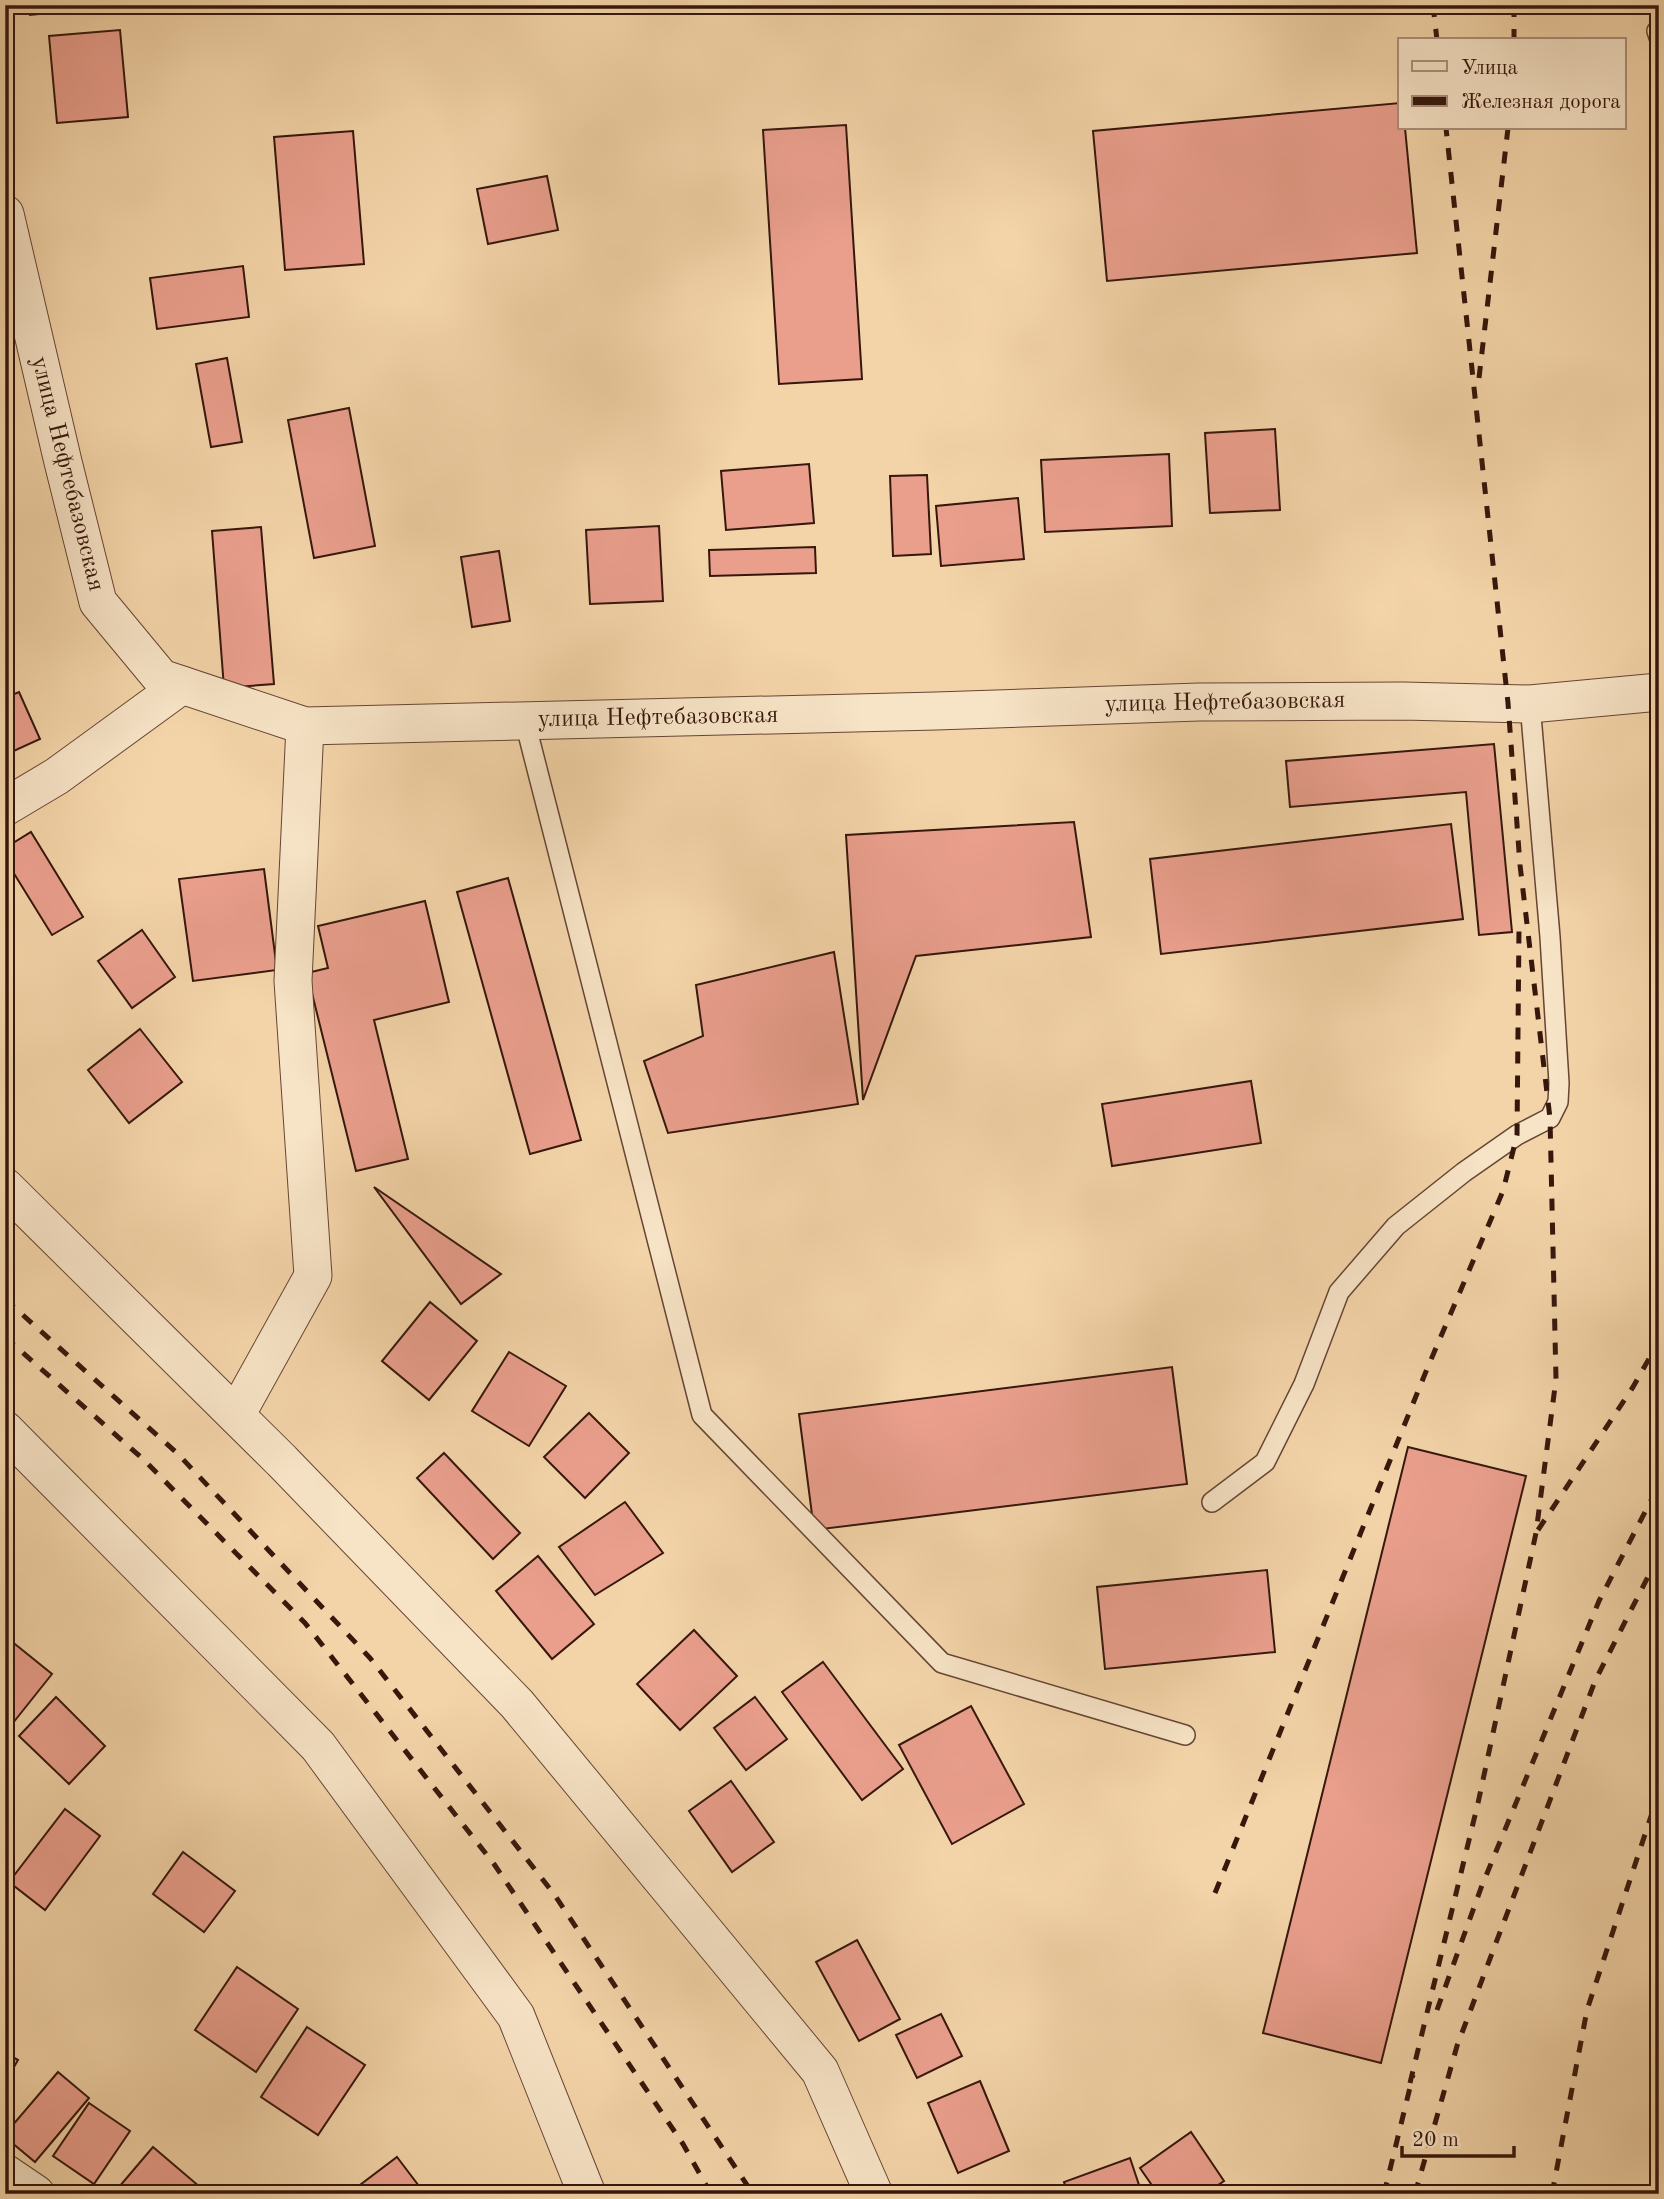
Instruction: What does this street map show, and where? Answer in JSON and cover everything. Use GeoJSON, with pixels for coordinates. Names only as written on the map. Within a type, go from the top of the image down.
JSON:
{"type":"FeatureCollection","features":[{"type":"Feature","properties":{"kind":"street","name":"улица Нефтебазовская"},"geometry":{"type":"LineString","coordinates":[[5,214],[98,602],[161,678],[305,726],[1199,702],[1403,701],[1530,704],[1659,692]]}},
{"type":"Feature","properties":{"kind":"street"},"geometry":{"type":"LineString","coordinates":[[5,807],[57,776],[182,685]]}},
{"type":"Feature","properties":{"kind":"street"},"geometry":{"type":"LineString","coordinates":[[236,1415],[313,1276],[293,981],[305,726]]}},
{"type":"Feature","properties":{"kind":"street"},"geometry":{"type":"LineString","coordinates":[[5,1187],[236,1415],[517,1704],[820,2071],[874,2194]]}},
{"type":"Feature","properties":{"kind":"street"},"geometry":{"type":"LineString","coordinates":[[5,1430],[318,1746],[516,2015],[587,2194]]}},
{"type":"Feature","properties":{"kind":"street"},"geometry":{"type":"LineString","coordinates":[[5,2173],[36,2194]]}},
{"type":"Feature","properties":{"kind":"lane"},"geometry":{"type":"LineString","coordinates":[[1212,1502],[1265,1462],[1304,1384],[1339,1292],[1396,1226],[1464,1172],[1517,1135],[1550,1118],[1558,1102],[1550,937],[1530,704]]}},
{"type":"Feature","properties":{"kind":"lane"},"geometry":{"type":"LineString","coordinates":[[525,722],[702,1415],[943,1663],[1185,1735]]}},
{"type":"Feature","properties":{"kind":"building"},"geometry":{"type":"Polygon","coordinates":[[[29,5],[120,5],[120,6],[30,15],[29,5]]]}},
{"type":"Feature","properties":{"kind":"building"},"geometry":{"type":"Polygon","coordinates":[[[120,30],[128,117],[57,123],[49,36],[120,30]]]}},
{"type":"Feature","properties":{"kind":"building"},"geometry":{"type":"Polygon","coordinates":[[[1398,103],[1398,130],[1405,130],[1417,253],[1107,281],[1093,131],[1398,103]]]}},
{"type":"Feature","properties":{"kind":"building"},"geometry":{"type":"Polygon","coordinates":[[[846,125],[862,379],[779,384],[763,130],[846,125]]]}},
{"type":"Feature","properties":{"kind":"building"},"geometry":{"type":"Polygon","coordinates":[[[353,131],[364,264],[285,270],[274,137],[353,131]]]}},
{"type":"Feature","properties":{"kind":"building"},"geometry":{"type":"Polygon","coordinates":[[[547,176],[558,230],[488,244],[477,189],[547,176]]]}},
{"type":"Feature","properties":{"kind":"building"},"geometry":{"type":"Polygon","coordinates":[[[243,266],[249,317],[157,329],[150,278],[243,266]]]}},
{"type":"Feature","properties":{"kind":"building"},"geometry":{"type":"Polygon","coordinates":[[[1654,318],[1659,318],[1659,404],[1654,318]]]}},
{"type":"Feature","properties":{"kind":"building"},"geometry":{"type":"Polygon","coordinates":[[[227,358],[242,442],[211,447],[196,364],[227,358]]]}},
{"type":"Feature","properties":{"kind":"building"},"geometry":{"type":"Polygon","coordinates":[[[349,408],[375,546],[314,558],[288,420],[349,408]]]}},
{"type":"Feature","properties":{"kind":"building"},"geometry":{"type":"Polygon","coordinates":[[[1275,429],[1280,510],[1210,513],[1205,433],[1275,429]]]}},
{"type":"Feature","properties":{"kind":"building"},"geometry":{"type":"Polygon","coordinates":[[[1169,454],[1172,526],[1045,532],[1041,460],[1169,454]]]}},
{"type":"Feature","properties":{"kind":"building"},"geometry":{"type":"Polygon","coordinates":[[[809,464],[814,523],[726,530],[721,471],[809,464]]]}},
{"type":"Feature","properties":{"kind":"building"},"geometry":{"type":"Polygon","coordinates":[[[927,475],[931,554],[893,556],[890,476],[927,475]]]}},
{"type":"Feature","properties":{"kind":"building"},"geometry":{"type":"Polygon","coordinates":[[[1018,498],[1024,559],[941,566],[936,506],[1018,498]]]}},
{"type":"Feature","properties":{"kind":"building"},"geometry":{"type":"Polygon","coordinates":[[[659,526],[663,601],[590,604],[586,530],[659,526]]]}},
{"type":"Feature","properties":{"kind":"building"},"geometry":{"type":"Polygon","coordinates":[[[261,527],[274,684],[224,688],[212,531],[261,527]]]}},
{"type":"Feature","properties":{"kind":"building"},"geometry":{"type":"Polygon","coordinates":[[[815,547],[816,573],[710,576],[709,550],[815,547]]]}},
{"type":"Feature","properties":{"kind":"building"},"geometry":{"type":"Polygon","coordinates":[[[499,551],[510,621],[472,627],[461,557],[499,551]]]}},
{"type":"Feature","properties":{"kind":"building"},"geometry":{"type":"Polygon","coordinates":[[[19,692],[40,739],[5,755],[5,698],[19,692]]]}},
{"type":"Feature","properties":{"kind":"building"},"geometry":{"type":"Polygon","coordinates":[[[1494,744],[1512,932],[1479,935],[1466,792],[1290,807],[1286,761],[1494,744]]]}},
{"type":"Feature","properties":{"kind":"building"},"geometry":{"type":"Polygon","coordinates":[[[1074,822],[1091,937],[916,956],[863,1100],[846,835],[1074,822]]]}},
{"type":"Feature","properties":{"kind":"building"},"geometry":{"type":"Polygon","coordinates":[[[1451,824],[1463,919],[1161,954],[1150,859],[1451,824]]]}},
{"type":"Feature","properties":{"kind":"building"},"geometry":{"type":"Polygon","coordinates":[[[31,832],[83,917],[52,935],[5,859],[5,848],[31,832]]]}},
{"type":"Feature","properties":{"kind":"building"},"geometry":{"type":"Polygon","coordinates":[[[264,869],[277,970],[193,981],[179,879],[264,869]]]}},
{"type":"Feature","properties":{"kind":"building"},"geometry":{"type":"Polygon","coordinates":[[[508,878],[581,1140],[530,1154],[457,892],[508,878]]]}},
{"type":"Feature","properties":{"kind":"building"},"geometry":{"type":"Polygon","coordinates":[[[425,901],[449,1002],[374,1020],[408,1159],[356,1171],[307,973],[328,968],[318,926],[425,901]]]}},
{"type":"Feature","properties":{"kind":"building"},"geometry":{"type":"Polygon","coordinates":[[[142,930],[175,977],[132,1008],[98,961],[142,930]]]}},
{"type":"Feature","properties":{"kind":"building"},"geometry":{"type":"Polygon","coordinates":[[[834,952],[858,1104],[668,1133],[644,1061],[703,1036],[696,985],[834,952]]]}},
{"type":"Feature","properties":{"kind":"building"},"geometry":{"type":"Polygon","coordinates":[[[140,1029],[182,1082],[129,1123],[88,1070],[140,1029]]]}},
{"type":"Feature","properties":{"kind":"building"},"geometry":{"type":"Polygon","coordinates":[[[1251,1081],[1261,1143],[1112,1166],[1102,1104],[1251,1081]]]}},
{"type":"Feature","properties":{"kind":"building"},"geometry":{"type":"Polygon","coordinates":[[[374,1187],[501,1274],[461,1304],[374,1187]]]}},
{"type":"Feature","properties":{"kind":"building"},"geometry":{"type":"Polygon","coordinates":[[[430,1302],[477,1341],[429,1400],[382,1361],[430,1302]]]}},
{"type":"Feature","properties":{"kind":"building"},"geometry":{"type":"Polygon","coordinates":[[[509,1352],[566,1386],[529,1446],[472,1411],[509,1352]]]}},
{"type":"Feature","properties":{"kind":"building"},"geometry":{"type":"Polygon","coordinates":[[[1172,1367],[1187,1484],[814,1530],[799,1414],[1172,1367]]]}},
{"type":"Feature","properties":{"kind":"building"},"geometry":{"type":"Polygon","coordinates":[[[589,1413],[629,1453],[585,1498],[544,1457],[589,1413]]]}},
{"type":"Feature","properties":{"kind":"building"},"geometry":{"type":"Polygon","coordinates":[[[1408,1447],[1526,1476],[1381,2063],[1263,2033],[1408,1447]]]}},
{"type":"Feature","properties":{"kind":"building"},"geometry":{"type":"Polygon","coordinates":[[[444,1453],[520,1533],[493,1559],[417,1478],[444,1453]]]}},
{"type":"Feature","properties":{"kind":"building"},"geometry":{"type":"Polygon","coordinates":[[[625,1502],[663,1553],[595,1595],[559,1547],[625,1502]]]}},
{"type":"Feature","properties":{"kind":"building"},"geometry":{"type":"Polygon","coordinates":[[[538,1556],[594,1624],[552,1659],[496,1591],[538,1556]]]}},
{"type":"Feature","properties":{"kind":"building"},"geometry":{"type":"Polygon","coordinates":[[[1267,1570],[1275,1652],[1105,1669],[1097,1587],[1267,1570]]]}},
{"type":"Feature","properties":{"kind":"building"},"geometry":{"type":"Polygon","coordinates":[[[694,1630],[737,1676],[680,1730],[637,1684],[694,1630]]]}},
{"type":"Feature","properties":{"kind":"building"},"geometry":{"type":"Polygon","coordinates":[[[5,1636],[52,1674],[5,1733],[5,1636]]]}},
{"type":"Feature","properties":{"kind":"building"},"geometry":{"type":"Polygon","coordinates":[[[823,1662],[903,1769],[862,1800],[782,1692],[823,1662]]]}},
{"type":"Feature","properties":{"kind":"building"},"geometry":{"type":"Polygon","coordinates":[[[56,1697],[105,1746],[69,1784],[19,1736],[56,1697]]]}},
{"type":"Feature","properties":{"kind":"building"},"geometry":{"type":"Polygon","coordinates":[[[755,1697],[787,1739],[746,1770],[714,1728],[755,1697]]]}},
{"type":"Feature","properties":{"kind":"building"},"geometry":{"type":"Polygon","coordinates":[[[971,1706],[1024,1804],[952,1844],[899,1745],[971,1706]]]}},
{"type":"Feature","properties":{"kind":"building"},"geometry":{"type":"Polygon","coordinates":[[[731,1781],[774,1842],[732,1872],[689,1811],[731,1781]]]}},
{"type":"Feature","properties":{"kind":"building"},"geometry":{"type":"Polygon","coordinates":[[[65,1809],[100,1836],[45,1910],[9,1882],[65,1809]]]}},
{"type":"Feature","properties":{"kind":"building"},"geometry":{"type":"Polygon","coordinates":[[[183,1852],[235,1891],[204,1932],[153,1894],[183,1852]]]}},
{"type":"Feature","properties":{"kind":"building"},"geometry":{"type":"Polygon","coordinates":[[[857,1940],[900,2019],[859,2041],[816,1962],[857,1940]]]}},
{"type":"Feature","properties":{"kind":"building"},"geometry":{"type":"Polygon","coordinates":[[[237,1967],[298,2009],[256,2072],[195,2030],[237,1967]]]}},
{"type":"Feature","properties":{"kind":"building"},"geometry":{"type":"Polygon","coordinates":[[[941,2014],[962,2056],[917,2078],[896,2035],[941,2014]]]}},
{"type":"Feature","properties":{"kind":"building"},"geometry":{"type":"Polygon","coordinates":[[[307,2027],[365,2065],[318,2135],[261,2097],[307,2027]]]}},
{"type":"Feature","properties":{"kind":"building"},"geometry":{"type":"Polygon","coordinates":[[[5,2053],[18,2060],[5,2083],[5,2053]]]}},
{"type":"Feature","properties":{"kind":"building"},"geometry":{"type":"Polygon","coordinates":[[[58,2072],[89,2098],[35,2162],[5,2137],[5,2134],[58,2072]]]}},
{"type":"Feature","properties":{"kind":"building"},"geometry":{"type":"Polygon","coordinates":[[[980,2081],[1009,2151],[958,2173],[928,2103],[980,2081]]]}},
{"type":"Feature","properties":{"kind":"building"},"geometry":{"type":"Polygon","coordinates":[[[89,2103],[130,2131],[94,2184],[53,2156],[89,2103]]]}},
{"type":"Feature","properties":{"kind":"building"},"geometry":{"type":"Polygon","coordinates":[[[1191,2132],[1224,2181],[1205,2194],[1158,2194],[1140,2168],[1191,2132]]]}},
{"type":"Feature","properties":{"kind":"building"},"geometry":{"type":"Polygon","coordinates":[[[153,2147],[207,2193],[113,2194],[153,2147]]]}},
{"type":"Feature","properties":{"kind":"building"},"geometry":{"type":"Polygon","coordinates":[[[397,2157],[425,2194],[348,2194],[397,2157]]]}},
{"type":"Feature","properties":{"kind":"building"},"geometry":{"type":"Polygon","coordinates":[[[1130,2158],[1142,2194],[1068,2194],[1064,2182],[1130,2158]]]}},
{"type":"Feature","properties":{"kind":"railway"},"geometry":{"type":"LineString","coordinates":[[1433,5],[1437,38]]}},
{"type":"Feature","properties":{"kind":"railway"},"geometry":{"type":"LineString","coordinates":[[1514,5],[1514,38]]}},
{"type":"Feature","properties":{"kind":"railway"},"geometry":{"type":"LineString","coordinates":[[1410,2083],[1478,1803],[1536,1533],[1556,1379],[1550,1118],[1520,865],[1508,703],[1446,130]]}},
{"type":"Feature","properties":{"kind":"railway"},"geometry":{"type":"LineString","coordinates":[[1479,378],[1508,130]]}},
{"type":"Feature","properties":{"kind":"railway"},"geometry":{"type":"LineString","coordinates":[[1215,1893],[1427,1369],[1503,1191],[1517,1135],[1519,928]]}},
{"type":"Feature","properties":{"kind":"railway"},"geometry":{"type":"LineString","coordinates":[[5,1299],[177,1453],[370,1658],[554,1894],[753,2194]]}},
{"type":"Feature","properties":{"kind":"railway"},"geometry":{"type":"LineString","coordinates":[[5,1337],[143,1459],[305,1623],[494,1864],[683,2144],[711,2194]]}},
{"type":"Feature","properties":{"kind":"railway"},"geometry":{"type":"LineString","coordinates":[[1538,1530],[1633,1387],[1659,1341]]}},
{"type":"Feature","properties":{"kind":"railway"},"geometry":{"type":"LineString","coordinates":[[1437,2010],[1481,1888],[1599,1601],[1659,1485]]}},
{"type":"Feature","properties":{"kind":"railway"},"geometry":{"type":"LineString","coordinates":[[1415,2194],[1457,2046],[1595,1681],[1659,1555]]}},
{"type":"Feature","properties":{"kind":"railway"},"geometry":{"type":"LineString","coordinates":[[1552,2194],[1587,2010],[1659,1792]]}},
{"type":"Feature","properties":{"kind":"railway"},"geometry":{"type":"LineString","coordinates":[[1384,2194],[1413,2075]]}}]}
